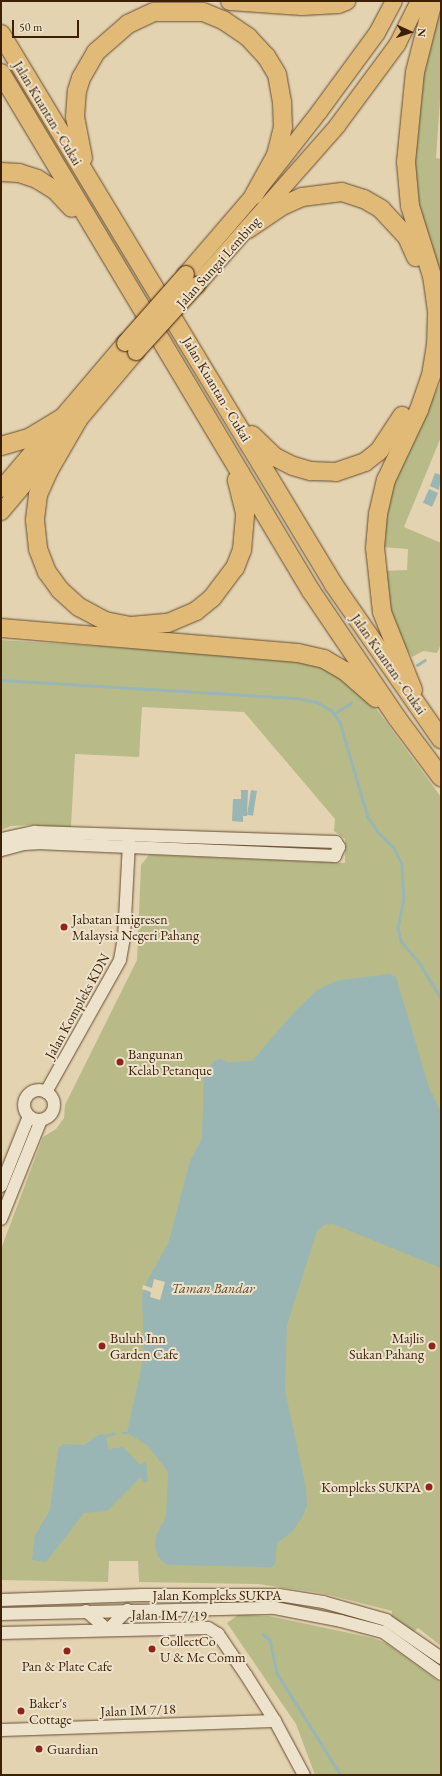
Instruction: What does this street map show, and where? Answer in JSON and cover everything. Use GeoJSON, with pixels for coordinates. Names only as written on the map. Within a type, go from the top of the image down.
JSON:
{"type":"FeatureCollection","features":[{"type":"Feature","properties":{"kind":"highway"},"geometry":{"type":"LineString","coordinates":[[230,1],[302,6],[338,4],[346,1]]}},
{"type":"Feature","properties":{"kind":"highway"},"geometry":{"type":"LineString","coordinates":[[420,710],[406,666],[382,612],[375,548],[378,514],[386,480],[421,403],[431,376],[436,345],[437,311],[432,276],[410,206],[406,162],[415,72],[433,1]]}},
{"type":"Feature","properties":{"kind":"highway"},"geometry":{"type":"LineString","coordinates":[[88,178],[75,118],[77,91],[89,62],[105,44],[140,18],[154,12],[203,12],[223,20],[248,37],[266,56],[277,74],[282,101],[283,127],[276,155],[254,195]]}},
{"type":"Feature","properties":{"kind":"highway","name":"Jalan Kuantan - Cukai"},"geometry":{"type":"LineString","coordinates":[[1,34],[231,412],[334,585],[441,739]]}},
{"type":"Feature","properties":{"kind":"highway","name":"Jalan Kuantan - Cukai"},"geometry":{"type":"LineString","coordinates":[[1,73],[94,232],[311,591],[397,718],[441,776]]}},
{"type":"Feature","properties":{"kind":"highway"},"geometry":{"type":"LineString","coordinates":[[1,172],[19,173],[37,179],[56,191],[94,232]]}},
{"type":"Feature","properties":{"kind":"highway"},"geometry":{"type":"LineString","coordinates":[[231,412],[262,446],[293,466],[311,471],[336,472],[350,468],[379,451],[390,437],[418,383],[426,360],[428,340],[428,303],[423,278],[407,237],[381,209],[364,198],[342,192],[322,193],[302,197],[282,206],[248,229]]}},
{"type":"Feature","properties":{"kind":"highway"},"geometry":{"type":"LineString","coordinates":[[72,418],[38,495],[35,520],[38,549],[47,572],[60,590],[79,606],[105,621],[131,626],[168,623],[196,611],[225,584],[235,568],[245,532],[241,491],[227,452]]}},
{"type":"Feature","properties":{"kind":"highway"},"geometry":{"type":"LineString","coordinates":[[1,446],[29,438],[72,418]]}},
{"type":"Feature","properties":{"kind":"highway"},"geometry":{"type":"LineString","coordinates":[[1,628],[298,653],[324,659],[344,671],[397,718]]}},
{"type":"Feature","properties":{"kind":"main road","name":"Jalan Sungai Lembing"},"geometry":{"type":"LineString","coordinates":[[1,512],[72,418],[131,347],[191,279],[377,33],[394,1]]}},
{"type":"Feature","properties":{"kind":"main road","name":"Jalan Sungai Lembing"},"geometry":{"type":"LineString","coordinates":[[191,279],[248,229],[337,126],[397,45],[419,1]]}},
{"type":"Feature","properties":{"kind":"main road","name":"Jalan Sungai Lembing"},"geometry":{"type":"LineString","coordinates":[[1,489],[72,418]]}},
{"type":"Feature","properties":{"kind":"street"},"geometry":{"type":"LineString","coordinates":[[1,839],[28,832],[336,842],[339,844],[339,852],[335,856],[128,848],[42,842],[24,844],[1,850]]}},
{"type":"Feature","properties":{"kind":"street","name":"Jalan Kompleks KDN"},"geometry":{"type":"LineString","coordinates":[[46,1092],[120,960],[124,938],[129,836]]}},
{"type":"Feature","properties":{"kind":"street"},"geometry":{"type":"LineString","coordinates":[[33,1091],[46,1092],[52,1098],[53,1110],[49,1117],[41,1120],[29,1116],[25,1109],[27,1097],[33,1091]]}},
{"type":"Feature","properties":{"kind":"street"},"geometry":{"type":"LineString","coordinates":[[1,1186],[29,1116]]}},
{"type":"Feature","properties":{"kind":"street"},"geometry":{"type":"LineString","coordinates":[[1,1219],[41,1120]]}},
{"type":"Feature","properties":{"kind":"street","name":"Jalan Kompleks SUKPA"},"geometry":{"type":"LineString","coordinates":[[1,1600],[142,1596],[278,1595],[322,1602],[386,1620],[441,1658]]}},
{"type":"Feature","properties":{"kind":"street","name":"Jalan Kompleks SUKPA"},"geometry":{"type":"LineString","coordinates":[[1,1614],[270,1608],[329,1618],[389,1635],[441,1674]]}},
{"type":"Feature","properties":{"kind":"street"},"geometry":{"type":"LineString","coordinates":[[86,1611],[108,1630],[127,1610]]}},
{"type":"Feature","properties":{"kind":"street","name":"Jalan IM 7/19"},"geometry":{"type":"LineString","coordinates":[[1,1633],[208,1628],[218,1634],[275,1721],[304,1775]]}},
{"type":"Feature","properties":{"kind":"street","name":"Jalan IM 7/18"},"geometry":{"type":"LineString","coordinates":[[1,1730],[275,1721]]}},
{"type":"Feature","properties":{"kind":"green space"},"geometry":{"type":"Polygon","coordinates":[[[441,7],[441,86],[436,158],[441,159],[441,286],[417,200],[412,145],[425,61],[441,7]]]}},
{"type":"Feature","properties":{"kind":"green space"},"geometry":{"type":"Polygon","coordinates":[[[441,381],[441,437],[404,527],[441,543],[441,644],[437,653],[423,651],[412,657],[398,635],[387,610],[381,571],[407,570],[408,549],[381,547],[389,500],[401,463],[441,381]]]}},
{"type":"Feature","properties":{"kind":"green space","name":"Taman Bandar"},"geometry":{"type":"Polygon","coordinates":[[[1,640],[277,657],[312,663],[338,674],[369,699],[441,797],[441,1646],[418,1628],[413,1632],[391,1616],[392,1611],[321,1593],[258,1584],[139,1582],[138,1561],[109,1561],[108,1582],[1,1580],[1,1249],[43,1137],[56,1129],[64,1118],[65,1105],[137,960],[141,865],[149,855],[345,863],[345,839],[334,831],[335,819],[244,712],[142,707],[139,757],[75,754],[71,827],[30,825],[11,826],[1,830],[1,640]]]}},
{"type":"Feature","properties":{"kind":"green space"},"geometry":{"type":"Polygon","coordinates":[[[238,1615],[269,1616],[373,1638],[386,1643],[441,1683],[441,1775],[315,1775],[296,1724],[227,1623],[238,1615]]]}},
{"type":"Feature","properties":{"kind":"water"},"geometry":{"type":"Polygon","coordinates":[[[435,473],[441,475],[439,490],[430,486],[435,473]]]}},
{"type":"Feature","properties":{"kind":"water"},"geometry":{"type":"Polygon","coordinates":[[[429,489],[438,493],[432,507],[423,503],[429,489]]]}},
{"type":"Feature","properties":{"kind":"water"},"geometry":{"type":"Polygon","coordinates":[[[241,790],[248,790],[247,816],[243,816],[243,822],[232,821],[233,799],[241,799],[241,790]]]}},
{"type":"Feature","properties":{"kind":"water"},"geometry":{"type":"Polygon","coordinates":[[[251,790],[257,791],[253,816],[247,815],[251,790]]]}},
{"type":"Feature","properties":{"kind":"water"},"geometry":{"type":"Polygon","coordinates":[[[390,974],[396,977],[429,1087],[441,1112],[441,1268],[333,1224],[324,1225],[317,1231],[287,1325],[285,1391],[306,1487],[307,1506],[301,1519],[292,1532],[277,1543],[275,1564],[272,1567],[167,1565],[158,1557],[155,1546],[156,1536],[166,1516],[168,1472],[148,1446],[127,1433],[144,1355],[142,1295],[148,1279],[168,1244],[190,1161],[202,1138],[204,1074],[214,1061],[220,1059],[228,1062],[252,1061],[295,1011],[317,990],[340,980],[390,974]]]}},
{"type":"Feature","properties":{"kind":"water"},"geometry":{"type":"Polygon","coordinates":[[[102,1434],[106,1437],[108,1449],[123,1447],[139,1464],[146,1462],[148,1481],[143,1483],[142,1478],[140,1478],[107,1511],[84,1513],[46,1562],[32,1560],[35,1535],[50,1510],[58,1449],[63,1444],[84,1445],[98,1435],[102,1434]]]}},
{"type":"Feature","properties":{"kind":"pier"},"geometry":{"type":"Polygon","coordinates":[[[154,1279],[165,1282],[160,1300],[150,1297],[151,1292],[142,1289],[143,1285],[152,1288],[154,1279]]]}},
{"type":"Feature","properties":{"kind":"waterway"},"geometry":{"type":"LineString","coordinates":[[417,665],[425,660]]}},
{"type":"Feature","properties":{"kind":"waterway"},"geometry":{"type":"LineString","coordinates":[[1,680],[298,698],[317,702],[331,710],[340,722],[368,817],[378,832],[394,848],[402,864],[404,899],[398,927],[401,941],[421,965],[441,998]]}},
{"type":"Feature","properties":{"kind":"waterway"},"geometry":{"type":"LineString","coordinates":[[335,713],[351,703]]}},
{"type":"Feature","properties":{"kind":"waterway"},"geometry":{"type":"LineString","coordinates":[[105,1436],[114,1433]]}},
{"type":"Feature","properties":{"kind":"waterway"},"geometry":{"type":"LineString","coordinates":[[122,1433],[127,1433]]}},
{"type":"Feature","properties":{"kind":"waterway"},"geometry":{"type":"LineString","coordinates":[[263,1634],[270,1640],[277,1673],[341,1775]]}},
{"type":"Feature","properties":{"kind":"place","name":"Jabatan Imigresen Malaysia Negeri Pahang"},"geometry":{"type":"Point","coordinates":[64,927]}},
{"type":"Feature","properties":{"kind":"place","name":"Bangunan Kelab Petanque"},"geometry":{"type":"Point","coordinates":[120,1062]}},
{"type":"Feature","properties":{"kind":"place","name":"Buluh Inn Garden Cafe"},"geometry":{"type":"Point","coordinates":[102,1346]}},
{"type":"Feature","properties":{"kind":"place","name":"Majlis Sukan Pahang"},"geometry":{"type":"Point","coordinates":[432,1346]}},
{"type":"Feature","properties":{"kind":"place","name":"Kompleks SUKPA"},"geometry":{"type":"Point","coordinates":[429,1487]}},
{"type":"Feature","properties":{"kind":"place","name":"CollectCo U & Me Comm"},"geometry":{"type":"Point","coordinates":[152,1649]}},
{"type":"Feature","properties":{"kind":"place","name":"Pan & Plate Cafe"},"geometry":{"type":"Point","coordinates":[67,1651]}},
{"type":"Feature","properties":{"kind":"place","name":"Baker's Cottage"},"geometry":{"type":"Point","coordinates":[21,1711]}},
{"type":"Feature","properties":{"kind":"place","name":"Guardian"},"geometry":{"type":"Point","coordinates":[39,1749]}}]}
